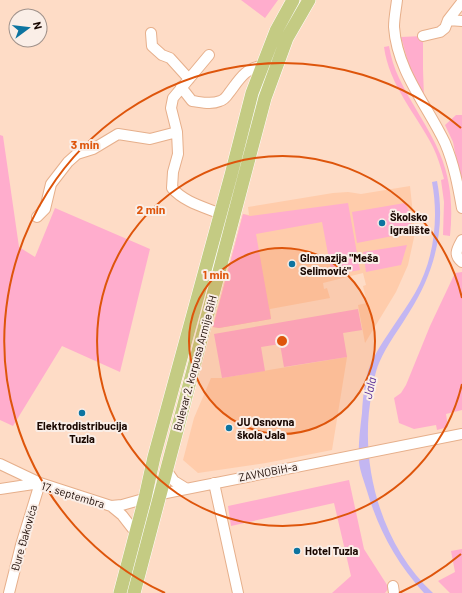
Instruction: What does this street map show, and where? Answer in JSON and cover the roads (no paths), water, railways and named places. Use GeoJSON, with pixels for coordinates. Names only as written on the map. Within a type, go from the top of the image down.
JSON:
{"type":"FeatureCollection","features":[{"type":"Feature","properties":{"kind":"main road","name":"Bulevar 2. korpusa Armije BiH"},"geometry":{"type":"LineString","coordinates":[[120,593],[174,381],[221,214],[252,93],[276,31],[293,0]]}},
{"type":"Feature","properties":{"kind":"main road","name":"Bulevar 2. korpusa Armije BiH"},"geometry":{"type":"LineString","coordinates":[[134,593],[265,98],[287,38],[309,0]]}},
{"type":"Feature","properties":{"kind":"street"},"geometry":{"type":"LineString","coordinates":[[397,0],[394,26],[404,65],[412,85],[449,153],[456,177],[462,208]]}},
{"type":"Feature","properties":{"kind":"street"},"geometry":{"type":"LineString","coordinates":[[423,36],[440,32],[445,28],[448,20],[462,2]]}},
{"type":"Feature","properties":{"kind":"street"},"geometry":{"type":"LineString","coordinates":[[448,20],[462,21]]}},
{"type":"Feature","properties":{"kind":"street"},"geometry":{"type":"LineString","coordinates":[[151,33],[152,46],[162,55],[170,58],[189,79]]}},
{"type":"Feature","properties":{"kind":"street"},"geometry":{"type":"LineString","coordinates":[[209,55],[173,98],[171,108],[177,132],[178,154],[173,172],[172,188],[178,195],[185,199],[221,214]]}},
{"type":"Feature","properties":{"kind":"street"},"geometry":{"type":"LineString","coordinates":[[181,87],[192,101],[210,103],[221,101],[226,97],[241,76],[253,67],[262,66]]}},
{"type":"Feature","properties":{"kind":"street"},"geometry":{"type":"LineString","coordinates":[[37,217],[46,209],[51,184],[68,162],[77,154],[93,149],[118,134],[150,139],[177,132]]}},
{"type":"Feature","properties":{"kind":"street"},"geometry":{"type":"LineString","coordinates":[[461,243],[457,248],[456,255],[462,262]]}},
{"type":"Feature","properties":{"kind":"street","name":"ZAVNOBiH-a"},"geometry":{"type":"LineString","coordinates":[[187,489],[462,434]]}},
{"type":"Feature","properties":{"kind":"street"},"geometry":{"type":"LineString","coordinates":[[0,464],[40,483]]}},
{"type":"Feature","properties":{"kind":"street"},"geometry":{"type":"LineString","coordinates":[[167,471],[174,481],[187,489]]}},
{"type":"Feature","properties":{"kind":"street","name":"17. septembra"},"geometry":{"type":"LineString","coordinates":[[0,488],[40,483],[111,506],[122,505],[161,494]]}},
{"type":"Feature","properties":{"kind":"street","name":"Đure Đakovića"},"geometry":{"type":"LineString","coordinates":[[9,593],[21,545],[40,483]]}},
{"type":"Feature","properties":{"kind":"street"},"geometry":{"type":"LineString","coordinates":[[214,483],[238,593]]}},
{"type":"Feature","properties":{"kind":"street"},"geometry":{"type":"LineString","coordinates":[[161,494],[187,489]]}},
{"type":"Feature","properties":{"kind":"street"},"geometry":{"type":"LineString","coordinates":[[111,506],[122,515],[136,533]]}},
{"type":"Feature","properties":{"kind":"water","name":"Jala"},"geometry":{"type":"Polygon","coordinates":[[[437,181],[440,215],[439,232],[432,265],[419,296],[382,356],[376,370],[368,418],[368,446],[371,473],[377,500],[399,551],[415,573],[433,593],[424,593],[405,570],[383,533],[361,472],[359,450],[364,392],[371,363],[415,293],[427,267],[431,253],[435,225],[432,182],[437,181]]]}},
{"type":"Feature","properties":{"kind":"place","name":"Školsko igralište"},"geometry":{"type":"Point","coordinates":[382,223]}},
{"type":"Feature","properties":{"kind":"place","name":"GImnazija \"Meša Selimović\""},"geometry":{"type":"Point","coordinates":[292,264]}},
{"type":"Feature","properties":{"kind":"place","name":"Elektrodistribucija Tuzla"},"geometry":{"type":"Point","coordinates":[82,413]}},
{"type":"Feature","properties":{"kind":"place","name":"JU Osnovna škola Jala"},"geometry":{"type":"Point","coordinates":[229,428]}},
{"type":"Feature","properties":{"kind":"place","name":"Hotel Tuzla"},"geometry":{"type":"Point","coordinates":[297,551]}}]}
